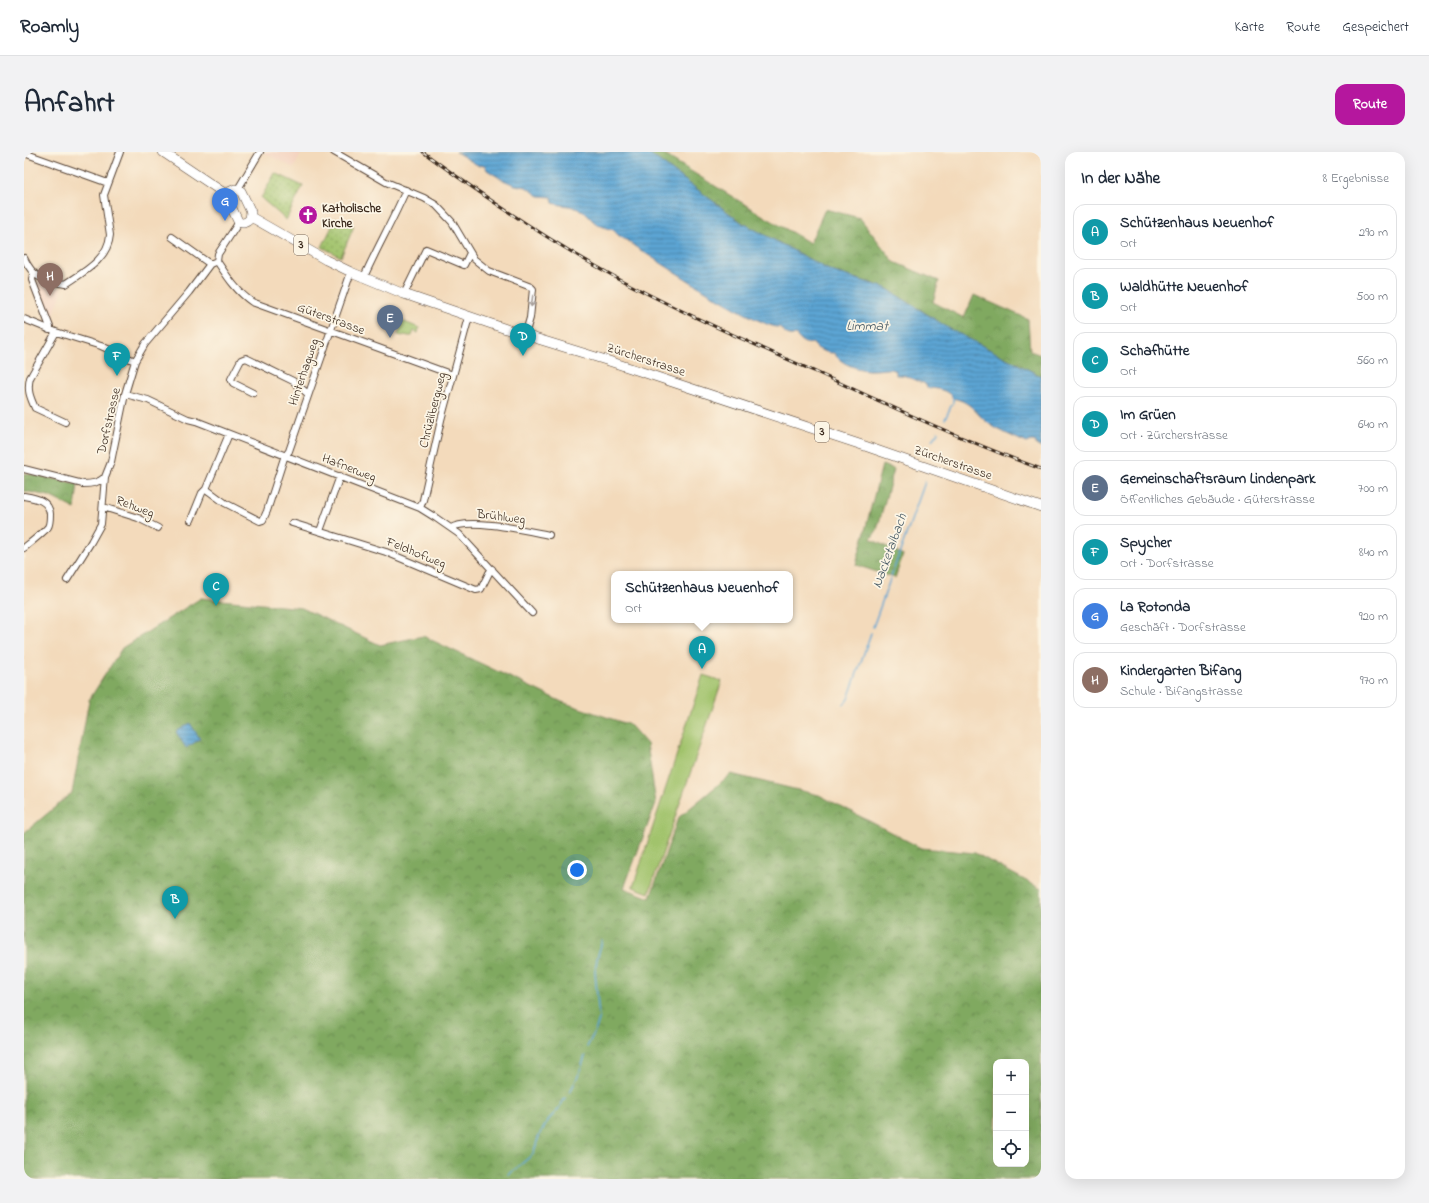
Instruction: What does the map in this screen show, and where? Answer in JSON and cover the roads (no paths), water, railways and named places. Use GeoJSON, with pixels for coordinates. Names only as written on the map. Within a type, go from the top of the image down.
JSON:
{"type":"FeatureCollection","features":[{"type":"Feature","properties":{"kind":"main road"},"geometry":{"type":"LineString","coordinates":[[163,152],[227,195]]}},
{"type":"Feature","properties":{"kind":"main road"},"geometry":{"type":"LineString","coordinates":[[238,189],[243,193],[251,212],[252,217],[245,222],[240,222],[228,201],[227,195],[229,191],[238,189]]}},
{"type":"Feature","properties":{"kind":"main road","name":"Zürcherstrasse"},"geometry":{"type":"LineString","coordinates":[[252,217],[326,260],[404,294],[469,317],[609,361],[862,445],[1041,507]]}},
{"type":"Feature","properties":{"kind":"street"},"geometry":{"type":"LineString","coordinates":[[24,258],[33,273],[49,280],[66,284],[96,263],[102,256],[109,241],[110,235],[104,195],[120,152]]}},
{"type":"Feature","properties":{"kind":"street"},"geometry":{"type":"LineString","coordinates":[[238,189],[260,152]]}},
{"type":"Feature","properties":{"kind":"street"},"geometry":{"type":"LineString","coordinates":[[334,152],[369,173],[436,205],[445,213],[470,253],[483,266],[496,274],[533,289],[525,335]]}},
{"type":"Feature","properties":{"kind":"street"},"geometry":{"type":"LineString","coordinates":[[24,153],[108,183]]}},
{"type":"Feature","properties":{"kind":"street"},"geometry":{"type":"LineString","coordinates":[[364,277],[380,241],[406,190]]}},
{"type":"Feature","properties":{"kind":"street"},"geometry":{"type":"LineString","coordinates":[[217,260],[218,254],[240,222]]}},
{"type":"Feature","properties":{"kind":"street"},"geometry":{"type":"LineString","coordinates":[[172,237],[210,264]]}},
{"type":"Feature","properties":{"kind":"street"},"geometry":{"type":"LineString","coordinates":[[404,294],[426,249],[464,265],[470,253]]}},
{"type":"Feature","properties":{"kind":"street","name":"Dorfstrasse"},"geometry":{"type":"LineString","coordinates":[[67,580],[101,524],[105,477],[111,462],[125,394],[135,362],[145,344],[189,292],[210,264],[217,260]]}},
{"type":"Feature","properties":{"kind":"street","name":"Güterstrasse"},"geometry":{"type":"LineString","coordinates":[[217,260],[237,289],[252,302],[453,375]]}},
{"type":"Feature","properties":{"kind":"street","name":"Hinterhagweg"},"geometry":{"type":"LineString","coordinates":[[206,489],[225,503],[260,521],[263,520],[351,272]]}},
{"type":"Feature","properties":{"kind":"street"},"geometry":{"type":"LineString","coordinates":[[33,273],[32,280],[50,327],[53,331]]}},
{"type":"Feature","properties":{"kind":"street","name":"Chrüzlibergweg"},"geometry":{"type":"LineString","coordinates":[[420,508],[469,317]]}},
{"type":"Feature","properties":{"kind":"street"},"geometry":{"type":"LineString","coordinates":[[24,320],[101,346],[135,362]]}},
{"type":"Feature","properties":{"kind":"street"},"geometry":{"type":"LineString","coordinates":[[53,331],[30,378],[28,386],[34,408],[65,422]]}},
{"type":"Feature","properties":{"kind":"street"},"geometry":{"type":"LineString","coordinates":[[253,393],[233,383],[231,379],[241,360],[246,358],[294,382],[308,394]]}},
{"type":"Feature","properties":{"kind":"street","name":"Hafnerweg"},"geometry":{"type":"LineString","coordinates":[[125,394],[148,400],[188,419],[340,476],[420,508],[459,534],[532,613]]}},
{"type":"Feature","properties":{"kind":"street"},"geometry":{"type":"LineString","coordinates":[[191,520],[202,493],[206,489],[228,434]]}},
{"type":"Feature","properties":{"kind":"street"},"geometry":{"type":"LineString","coordinates":[[24,469],[83,484],[93,484],[105,477]]}},
{"type":"Feature","properties":{"kind":"street"},"geometry":{"type":"LineString","coordinates":[[320,531],[340,476]]}},
{"type":"Feature","properties":{"kind":"street"},"geometry":{"type":"LineString","coordinates":[[24,496],[36,498],[42,501],[50,511],[48,526],[24,548]]}},
{"type":"Feature","properties":{"kind":"street","name":"Rehweg"},"geometry":{"type":"LineString","coordinates":[[103,507],[138,518],[158,528]]}},
{"type":"Feature","properties":{"kind":"street","name":"Feldhofweg"},"geometry":{"type":"LineString","coordinates":[[292,523],[386,552],[476,590],[481,589],[492,569]]}},
{"type":"Feature","properties":{"kind":"street","name":"Brühlweg"},"geometry":{"type":"LineString","coordinates":[[451,528],[456,525],[472,524],[511,528],[549,535]]}},
{"type":"Feature","properties":{"kind":"water","name":"Limmat"},"geometry":{"type":"Polygon","coordinates":[[[456,152],[645,152],[654,157],[741,222],[831,271],[886,288],[950,329],[1041,376],[1041,448],[1036,445],[1036,442],[1032,441],[1027,443],[996,428],[988,423],[965,402],[953,398],[945,391],[928,388],[924,383],[904,376],[896,375],[896,371],[893,370],[869,370],[846,364],[834,353],[822,351],[813,343],[805,343],[796,335],[787,334],[780,327],[770,325],[753,318],[663,265],[621,237],[614,230],[595,223],[583,211],[553,203],[552,197],[539,196],[526,187],[515,185],[503,180],[487,170],[485,165],[479,166],[456,152]]]}},
{"type":"Feature","properties":{"kind":"water"},"geometry":{"type":"Polygon","coordinates":[[[190,723],[200,739],[186,748],[176,732],[190,723]]]}},
{"type":"Feature","properties":{"kind":"waterway","name":"Nacketalbach"},"geometry":{"type":"LineString","coordinates":[[945,419],[953,402],[953,397]]}},
{"type":"Feature","properties":{"kind":"waterway","name":"Nacketalbach"},"geometry":{"type":"LineString","coordinates":[[932,440],[938,432]]}},
{"type":"Feature","properties":{"kind":"waterway","name":"Nacketalbach"},"geometry":{"type":"LineString","coordinates":[[873,627],[925,482]]}},
{"type":"Feature","properties":{"kind":"waterway","name":"Nacketalbach"},"geometry":{"type":"LineString","coordinates":[[844,704],[848,699],[871,633]]}},
{"type":"Feature","properties":{"kind":"waterway"},"geometry":{"type":"LineString","coordinates":[[587,1047],[599,1019],[595,971],[602,941]]}},
{"type":"Feature","properties":{"kind":"waterway"},"geometry":{"type":"LineString","coordinates":[[570,1092],[580,1072],[585,1056]]}},
{"type":"Feature","properties":{"kind":"waterway"},"geometry":{"type":"LineString","coordinates":[[508,1174],[533,1154],[539,1136],[549,1119],[557,1111],[565,1098]]}},
{"type":"Feature","properties":{"kind":"railway"},"geometry":{"type":"LineString","coordinates":[[423,152],[468,185],[538,231],[635,288],[712,325],[955,435],[1041,469]]}},
{"type":"Feature","properties":{"kind":"place","name":"Katholische Kirche"},"geometry":{"type":"Point","coordinates":[308,215]}},
{"type":"Feature","properties":{"kind":"place","name":"La Rotonda"},"geometry":{"type":"Point","coordinates":[225,221]}},
{"type":"Feature","properties":{"kind":"place","name":"Kindergarten Bifang"},"geometry":{"type":"Point","coordinates":[50,296]}},
{"type":"Feature","properties":{"kind":"place","name":"Gemeinschaftsraum Lindenpark"},"geometry":{"type":"Point","coordinates":[390,338]}},
{"type":"Feature","properties":{"kind":"place","name":"Im Grüen"},"geometry":{"type":"Point","coordinates":[523,356]}},
{"type":"Feature","properties":{"kind":"place","name":"Spycher"},"geometry":{"type":"Point","coordinates":[117,376]}},
{"type":"Feature","properties":{"kind":"place","name":"Schafhütte"},"geometry":{"type":"Point","coordinates":[216,606]}},
{"type":"Feature","properties":{"kind":"place","name":"Schützenhaus Neuenhof"},"geometry":{"type":"Point","coordinates":[702,669]}},
{"type":"Feature","properties":{"kind":"place","name":"Waldhütte Neuenhof"},"geometry":{"type":"Point","coordinates":[175,919]}}]}
